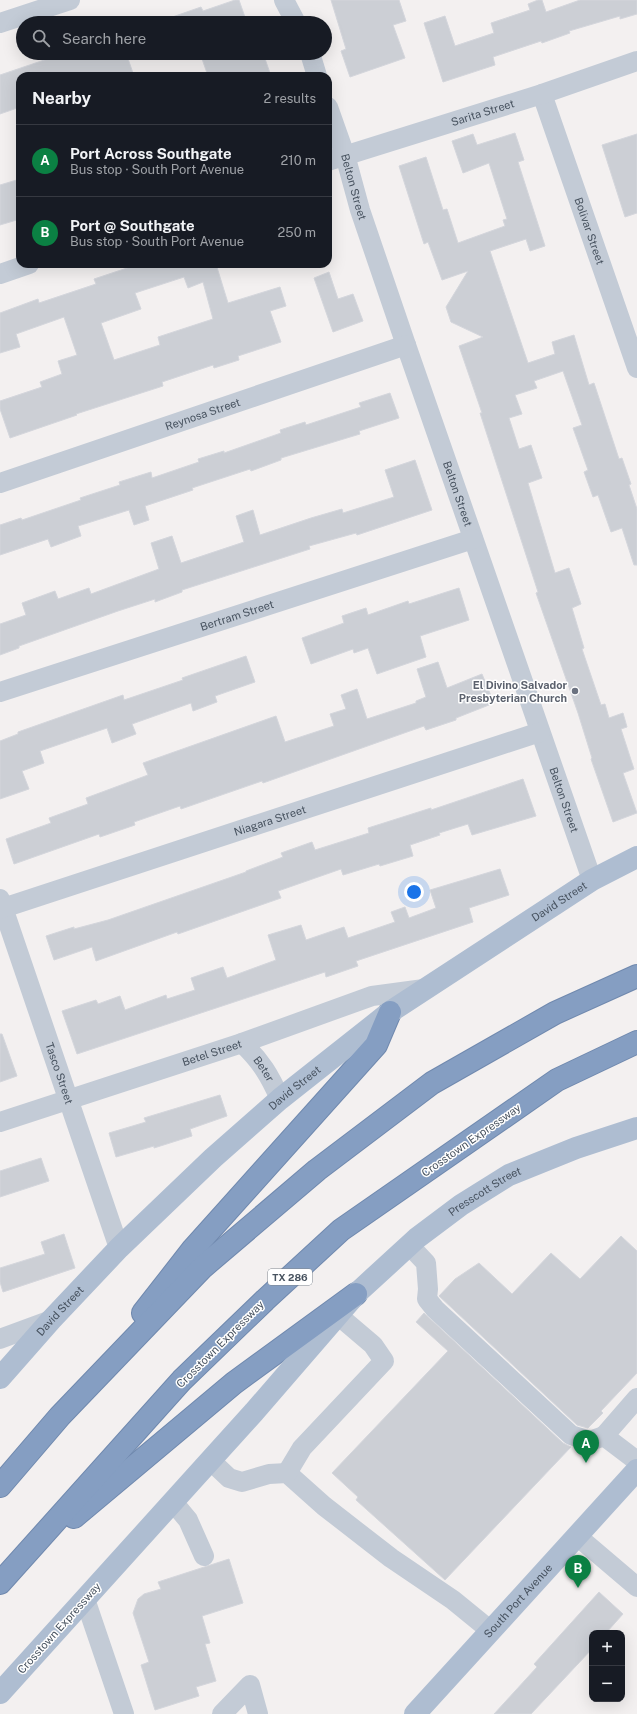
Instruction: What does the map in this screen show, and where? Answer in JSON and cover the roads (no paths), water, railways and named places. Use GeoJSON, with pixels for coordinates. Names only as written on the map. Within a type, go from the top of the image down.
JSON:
{"type":"FeatureCollection","features":[{"type":"Feature","properties":{"kind":"highway"},"geometry":{"type":"LineString","coordinates":[[60,1416],[203,1267],[317,1170],[432,1083],[555,1013],[637,976]]}},
{"type":"Feature","properties":{"kind":"highway"},"geometry":{"type":"LineString","coordinates":[[0,1486],[60,1416],[193,1249],[376,1045],[390,1012]]}},
{"type":"Feature","properties":{"kind":"highway","name":"Crosstown Expressway"},"geometry":{"type":"LineString","coordinates":[[7,1575],[182,1380],[265,1300],[341,1230],[557,1080],[637,1042]]}},
{"type":"Feature","properties":{"kind":"highway"},"geometry":{"type":"LineString","coordinates":[[7,1575],[234,1383],[335,1313],[356,1294]]}},
{"type":"Feature","properties":{"kind":"main road","name":"David Street"},"geometry":{"type":"LineString","coordinates":[[0,1378],[119,1248],[213,1158],[280,1099],[390,1012],[592,880],[637,857]]}},
{"type":"Feature","properties":{"kind":"main road","name":"Presscott Street"},"geometry":{"type":"LineString","coordinates":[[356,1294],[409,1245],[461,1205],[509,1175],[576,1148],[637,1128]]}},
{"type":"Feature","properties":{"kind":"main road","name":"Crosstown Expressway"},"geometry":{"type":"LineString","coordinates":[[0,1693],[254,1412],[335,1313]]}},
{"type":"Feature","properties":{"kind":"main road","name":"South Port Avenue"},"geometry":{"type":"LineString","coordinates":[[415,1714],[637,1470]]}},
{"type":"Feature","properties":{"kind":"street"},"geometry":{"type":"LineString","coordinates":[[21,16],[70,0]]}},
{"type":"Feature","properties":{"kind":"street"},"geometry":{"type":"LineString","coordinates":[[284,0],[292,16]]}},
{"type":"Feature","properties":{"kind":"street"},"geometry":{"type":"LineString","coordinates":[[0,23],[16,18]]}},
{"type":"Feature","properties":{"kind":"street"},"geometry":{"type":"LineString","coordinates":[[312,60],[317,72]]}},
{"type":"Feature","properties":{"kind":"street","name":"Sarita Street"},"geometry":{"type":"LineString","coordinates":[[336,158],[542,94],[637,61]]}},
{"type":"Feature","properties":{"kind":"street","name":"Bolivar Street"},"geometry":{"type":"LineString","coordinates":[[542,94],[637,368]]}},
{"type":"Feature","properties":{"kind":"street","name":"Belton Street"},"geometry":{"type":"LineString","coordinates":[[332,132],[336,158],[360,210],[592,880]]}},
{"type":"Feature","properties":{"kind":"street"},"geometry":{"type":"LineString","coordinates":[[0,274],[17,268]]}},
{"type":"Feature","properties":{"kind":"street","name":"Reynosa Street"},"geometry":{"type":"LineString","coordinates":[[0,483],[406,345]]}},
{"type":"Feature","properties":{"kind":"street","name":"Bertram Street"},"geometry":{"type":"LineString","coordinates":[[0,692],[473,539]]}},
{"type":"Feature","properties":{"kind":"street","name":"Niagara Street"},"geometry":{"type":"LineString","coordinates":[[1,905],[540,732]]}},
{"type":"Feature","properties":{"kind":"street","name":"Tasco Street"},"geometry":{"type":"LineString","coordinates":[[1,905],[119,1248]]}},
{"type":"Feature","properties":{"kind":"street","name":"Betel Street"},"geometry":{"type":"LineString","coordinates":[[0,1122],[242,1043],[372,996],[424,989]]}},
{"type":"Feature","properties":{"kind":"street","name":"Beter"},"geometry":{"type":"LineString","coordinates":[[242,1043],[257,1057],[268,1074],[280,1099]]}},
{"type":"Feature","properties":{"kind":"street"},"geometry":{"type":"LineString","coordinates":[[409,1245],[426,1263],[428,1289],[427,1299],[435,1309],[571,1435],[590,1441],[604,1436],[637,1398]]}},
{"type":"Feature","properties":{"kind":"street"},"geometry":{"type":"LineString","coordinates":[[287,1473],[302,1448],[384,1361],[373,1345],[335,1313]]}},
{"type":"Feature","properties":{"kind":"street"},"geometry":{"type":"LineString","coordinates":[[0,1339],[52,1320]]}},
{"type":"Feature","properties":{"kind":"street"},"geometry":{"type":"LineString","coordinates":[[604,1436],[637,1461]]}},
{"type":"Feature","properties":{"kind":"street"},"geometry":{"type":"LineString","coordinates":[[210,1460],[229,1478],[242,1482],[269,1474],[287,1473],[324,1506],[391,1558],[453,1600],[491,1631]]}},
{"type":"Feature","properties":{"kind":"street"},"geometry":{"type":"LineString","coordinates":[[173,1502],[188,1520],[204,1556]]}},
{"type":"Feature","properties":{"kind":"street"},"geometry":{"type":"LineString","coordinates":[[577,1536],[637,1587]]}},
{"type":"Feature","properties":{"kind":"street"},"geometry":{"type":"LineString","coordinates":[[85,1599],[124,1714]]}},
{"type":"Feature","properties":{"kind":"street"},"geometry":{"type":"LineString","coordinates":[[222,1714],[250,1685],[258,1714]]}},
{"type":"Feature","properties":{"kind":"place","name":"El Divino Salvador Presbyterian Church"},"geometry":{"type":"Point","coordinates":[575,691]}},
{"type":"Feature","properties":{"kind":"place","name":"Port Across Southgate"},"geometry":{"type":"Point","coordinates":[586,1463]}},
{"type":"Feature","properties":{"kind":"place","name":"Port @ Southgate"},"geometry":{"type":"Point","coordinates":[578,1588]}}]}
